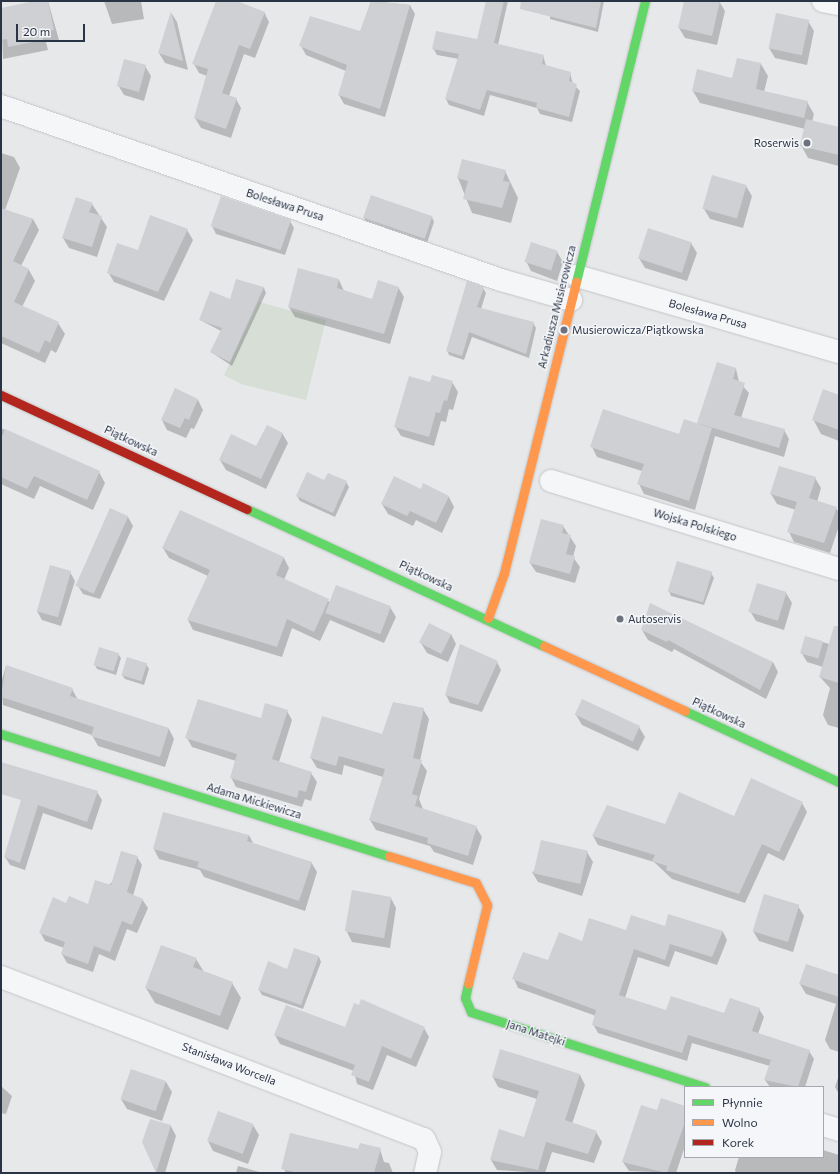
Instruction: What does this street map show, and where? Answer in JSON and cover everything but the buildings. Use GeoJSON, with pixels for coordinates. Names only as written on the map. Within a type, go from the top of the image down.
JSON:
{"type":"FeatureCollection","features":[{"type":"Feature","properties":{"kind":"street","name":"Arkadiusza Musierowicza"},"geometry":{"type":"LineString","coordinates":[[488,618],[504,573],[645,1]]}},
{"type":"Feature","properties":{"kind":"street"},"geometry":{"type":"LineString","coordinates":[[823,1],[839,4]]}},
{"type":"Feature","properties":{"kind":"street","name":"Bolesława Prusa"},"geometry":{"type":"LineString","coordinates":[[1,106],[501,280],[571,300]]}},
{"type":"Feature","properties":{"kind":"street","name":"Bolesława Prusa"},"geometry":{"type":"LineString","coordinates":[[577,276],[839,352]]}},
{"type":"Feature","properties":{"kind":"street","name":"Piątkowska"},"geometry":{"type":"LineString","coordinates":[[1,395],[488,618],[839,782]]}},
{"type":"Feature","properties":{"kind":"street","name":"Wojska Polskiego"},"geometry":{"type":"LineString","coordinates":[[551,481],[839,569]]}},
{"type":"Feature","properties":{"kind":"street","name":"Adama Mickiewicza"},"geometry":{"type":"LineString","coordinates":[[1,734],[476,883],[487,905]]}},
{"type":"Feature","properties":{"kind":"street","name":"Jana Matejki"},"geometry":{"type":"LineString","coordinates":[[487,905],[465,998],[471,1012],[702,1086]]}},
{"type":"Feature","properties":{"kind":"street","name":"Stanisława Worcella"},"geometry":{"type":"LineString","coordinates":[[1,977],[424,1139],[430,1152],[425,1173]]}},
{"type":"Feature","properties":{"kind":"street"},"geometry":{"type":"LineString","coordinates":[[824,1125],[839,1130]]}},
{"type":"Feature","properties":{"kind":"shaded area"},"geometry":{"type":"Polygon","coordinates":[[[259,302],[326,320],[306,400],[241,384],[224,375],[259,302]]]}},
{"type":"Feature","properties":{"kind":"traffic: fast"},"geometry":{"type":"LineString","coordinates":[[576,282],[645,1]]}},
{"type":"Feature","properties":{"kind":"traffic: fast"},"geometry":{"type":"LineString","coordinates":[[247,509],[544,646]]}},
{"type":"Feature","properties":{"kind":"traffic: fast"},"geometry":{"type":"LineString","coordinates":[[685,711],[839,782]]}},
{"type":"Feature","properties":{"kind":"traffic: fast"},"geometry":{"type":"LineString","coordinates":[[1,734],[389,856]]}},
{"type":"Feature","properties":{"kind":"traffic: fast"},"geometry":{"type":"LineString","coordinates":[[468,984],[465,998],[471,1012],[702,1086]]}},
{"type":"Feature","properties":{"kind":"traffic: slow"},"geometry":{"type":"LineString","coordinates":[[488,618],[504,573],[576,282]]}},
{"type":"Feature","properties":{"kind":"traffic: slow"},"geometry":{"type":"LineString","coordinates":[[544,646],[685,711]]}},
{"type":"Feature","properties":{"kind":"traffic: slow"},"geometry":{"type":"LineString","coordinates":[[389,856],[476,883],[487,905],[468,984]]}},
{"type":"Feature","properties":{"kind":"traffic: jam"},"geometry":{"type":"LineString","coordinates":[[1,395],[247,509]]}},
{"type":"Feature","properties":{"kind":"place","name":"Roserwis"},"geometry":{"type":"Point","coordinates":[807,143]}},
{"type":"Feature","properties":{"kind":"place","name":"Musierowicza/Piątkowska"},"geometry":{"type":"Point","coordinates":[564,330]}},
{"type":"Feature","properties":{"kind":"place","name":"Autoservis"},"geometry":{"type":"Point","coordinates":[620,619]}}]}
